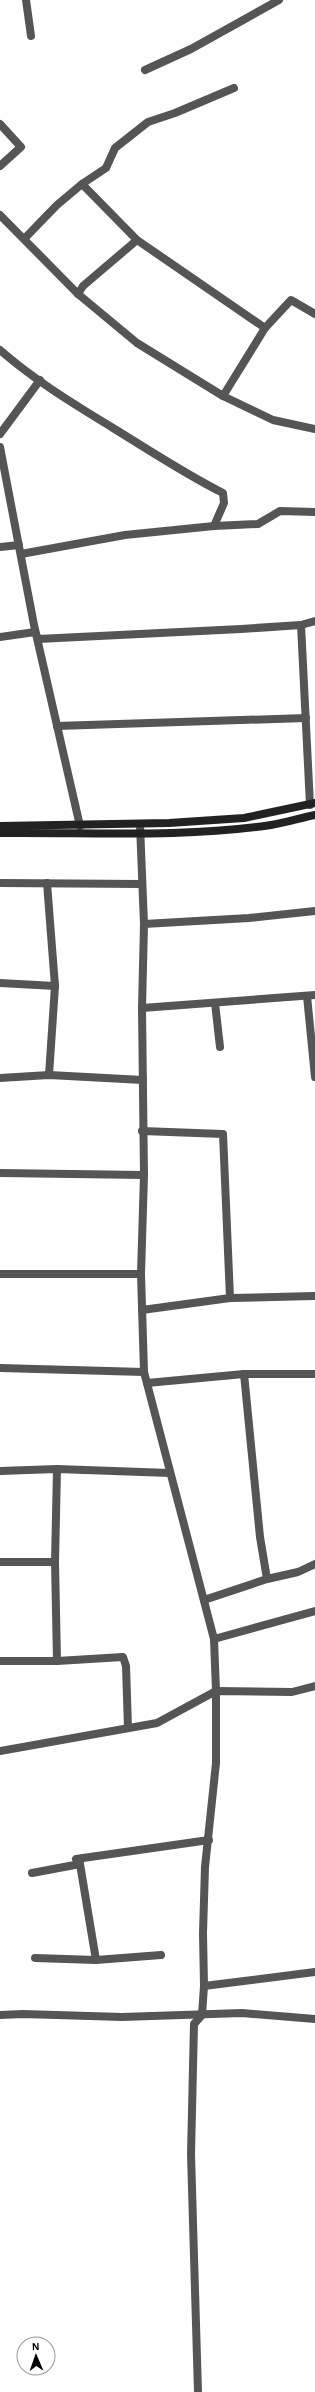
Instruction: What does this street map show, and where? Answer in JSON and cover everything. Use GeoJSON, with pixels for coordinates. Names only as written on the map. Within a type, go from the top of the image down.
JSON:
{"type":"FeatureCollection","features":[{"type":"Feature","properties":{"kind":"street"},"geometry":{"type":"LineString","coordinates":[[26,0],[31,36]]}},
{"type":"Feature","properties":{"kind":"street"},"geometry":{"type":"LineString","coordinates":[[145,70],[191,49],[279,0]]}},
{"type":"Feature","properties":{"kind":"street"},"geometry":{"type":"LineString","coordinates":[[24,239],[82,184],[106,168],[115,148],[148,122],[176,113],[234,88]]}},
{"type":"Feature","properties":{"kind":"street"},"geometry":{"type":"LineString","coordinates":[[0,124],[21,147],[0,166]]}},
{"type":"Feature","properties":{"kind":"street"},"geometry":{"type":"LineString","coordinates":[[82,184],[137,240],[265,328]]}},
{"type":"Feature","properties":{"kind":"street"},"geometry":{"type":"LineString","coordinates":[[0,215],[78,294],[138,343],[223,396],[273,420],[315,429]]}},
{"type":"Feature","properties":{"kind":"street"},"geometry":{"type":"LineString","coordinates":[[78,294],[83,286],[137,240]]}},
{"type":"Feature","properties":{"kind":"street"},"geometry":{"type":"LineString","coordinates":[[223,396],[258,336],[291,300],[315,314]]}},
{"type":"Feature","properties":{"kind":"street"},"geometry":{"type":"LineString","coordinates":[[0,350],[40,380],[196,480],[223,493],[224,503],[214,526]]}},
{"type":"Feature","properties":{"kind":"street"},"geometry":{"type":"LineString","coordinates":[[0,434],[40,380]]}},
{"type":"Feature","properties":{"kind":"street"},"geometry":{"type":"LineString","coordinates":[[0,447],[38,639],[80,826]]}},
{"type":"Feature","properties":{"kind":"street"},"geometry":{"type":"LineString","coordinates":[[21,554],[125,535],[214,526],[258,524],[280,511],[315,512]]}},
{"type":"Feature","properties":{"kind":"street"},"geometry":{"type":"LineString","coordinates":[[0,547],[19,545]]}},
{"type":"Feature","properties":{"kind":"street"},"geometry":{"type":"LineString","coordinates":[[38,639],[301,624],[315,621]]}},
{"type":"Feature","properties":{"kind":"street"},"geometry":{"type":"LineString","coordinates":[[0,826],[80,826],[140,829],[244,818],[312,804],[301,624]]}},
{"type":"Feature","properties":{"kind":"street"},"geometry":{"type":"LineString","coordinates":[[0,637],[35,632],[38,639]]}},
{"type":"Feature","properties":{"kind":"street"},"geometry":{"type":"LineString","coordinates":[[57,726],[306,718]]}},
{"type":"Feature","properties":{"kind":"street"},"geometry":{"type":"LineString","coordinates":[[0,832],[271,825],[315,815]]}},
{"type":"Feature","properties":{"kind":"street"},"geometry":{"type":"LineString","coordinates":[[140,829],[144,924],[142,1008],[142,1131],[144,1175],[141,1274],[144,1372],[214,1638],[216,1691],[216,1763],[203,1933],[204,1986],[202,2015],[194,2024],[191,2154],[198,2392]]}},
{"type":"Feature","properties":{"kind":"street"},"geometry":{"type":"LineString","coordinates":[[0,883],[142,884]]}},
{"type":"Feature","properties":{"kind":"street"},"geometry":{"type":"LineString","coordinates":[[47,883],[55,986],[49,1075]]}},
{"type":"Feature","properties":{"kind":"street"},"geometry":{"type":"LineString","coordinates":[[144,924],[249,918],[315,911]]}},
{"type":"Feature","properties":{"kind":"street"},"geometry":{"type":"LineString","coordinates":[[0,983],[55,986]]}},
{"type":"Feature","properties":{"kind":"street"},"geometry":{"type":"LineString","coordinates":[[142,1008],[311,996],[315,1077]]}},
{"type":"Feature","properties":{"kind":"street"},"geometry":{"type":"LineString","coordinates":[[215,1002],[220,1047]]}},
{"type":"Feature","properties":{"kind":"street"},"geometry":{"type":"LineString","coordinates":[[0,1078],[49,1075],[143,1080]]}},
{"type":"Feature","properties":{"kind":"street"},"geometry":{"type":"LineString","coordinates":[[142,1131],[223,1134],[230,1298]]}},
{"type":"Feature","properties":{"kind":"street"},"geometry":{"type":"LineString","coordinates":[[0,1173],[144,1175]]}},
{"type":"Feature","properties":{"kind":"street"},"geometry":{"type":"LineString","coordinates":[[0,1274],[141,1274]]}},
{"type":"Feature","properties":{"kind":"street"},"geometry":{"type":"LineString","coordinates":[[142,1310],[230,1298],[315,1296]]}},
{"type":"Feature","properties":{"kind":"street"},"geometry":{"type":"LineString","coordinates":[[0,1368],[144,1372]]}},
{"type":"Feature","properties":{"kind":"street"},"geometry":{"type":"LineString","coordinates":[[147,1383],[244,1374],[315,1374]]}},
{"type":"Feature","properties":{"kind":"street"},"geometry":{"type":"LineString","coordinates":[[244,1374],[260,1537],[267,1579]]}},
{"type":"Feature","properties":{"kind":"street"},"geometry":{"type":"LineString","coordinates":[[0,1471],[57,1469],[170,1473]]}},
{"type":"Feature","properties":{"kind":"street"},"geometry":{"type":"LineString","coordinates":[[57,1469],[55,1562],[57,1661]]}},
{"type":"Feature","properties":{"kind":"street"},"geometry":{"type":"LineString","coordinates":[[0,1562],[55,1562]]}},
{"type":"Feature","properties":{"kind":"street"},"geometry":{"type":"LineString","coordinates":[[204,1600],[267,1579],[298,1572],[315,1564]]}},
{"type":"Feature","properties":{"kind":"street"},"geometry":{"type":"LineString","coordinates":[[214,1638],[315,1610]]}},
{"type":"Feature","properties":{"kind":"street"},"geometry":{"type":"LineString","coordinates":[[0,1661],[57,1661],[123,1657],[126,1666],[128,1728]]}},
{"type":"Feature","properties":{"kind":"street"},"geometry":{"type":"LineString","coordinates":[[0,1751],[157,1723],[216,1691],[292,1692],[315,1686]]}},
{"type":"Feature","properties":{"kind":"street"},"geometry":{"type":"LineString","coordinates":[[96,1960],[80,1864],[76,1859],[209,1840]]}},
{"type":"Feature","properties":{"kind":"street"},"geometry":{"type":"LineString","coordinates":[[32,1873],[80,1864]]}},
{"type":"Feature","properties":{"kind":"street"},"geometry":{"type":"LineString","coordinates":[[35,1958],[96,1960],[161,1955]]}},
{"type":"Feature","properties":{"kind":"street"},"geometry":{"type":"LineString","coordinates":[[204,1986],[315,1972]]}},
{"type":"Feature","properties":{"kind":"street"},"geometry":{"type":"LineString","coordinates":[[0,2015],[23,2014],[122,2017],[173,2014],[202,2015],[242,2013],[315,2019]]}}]}
